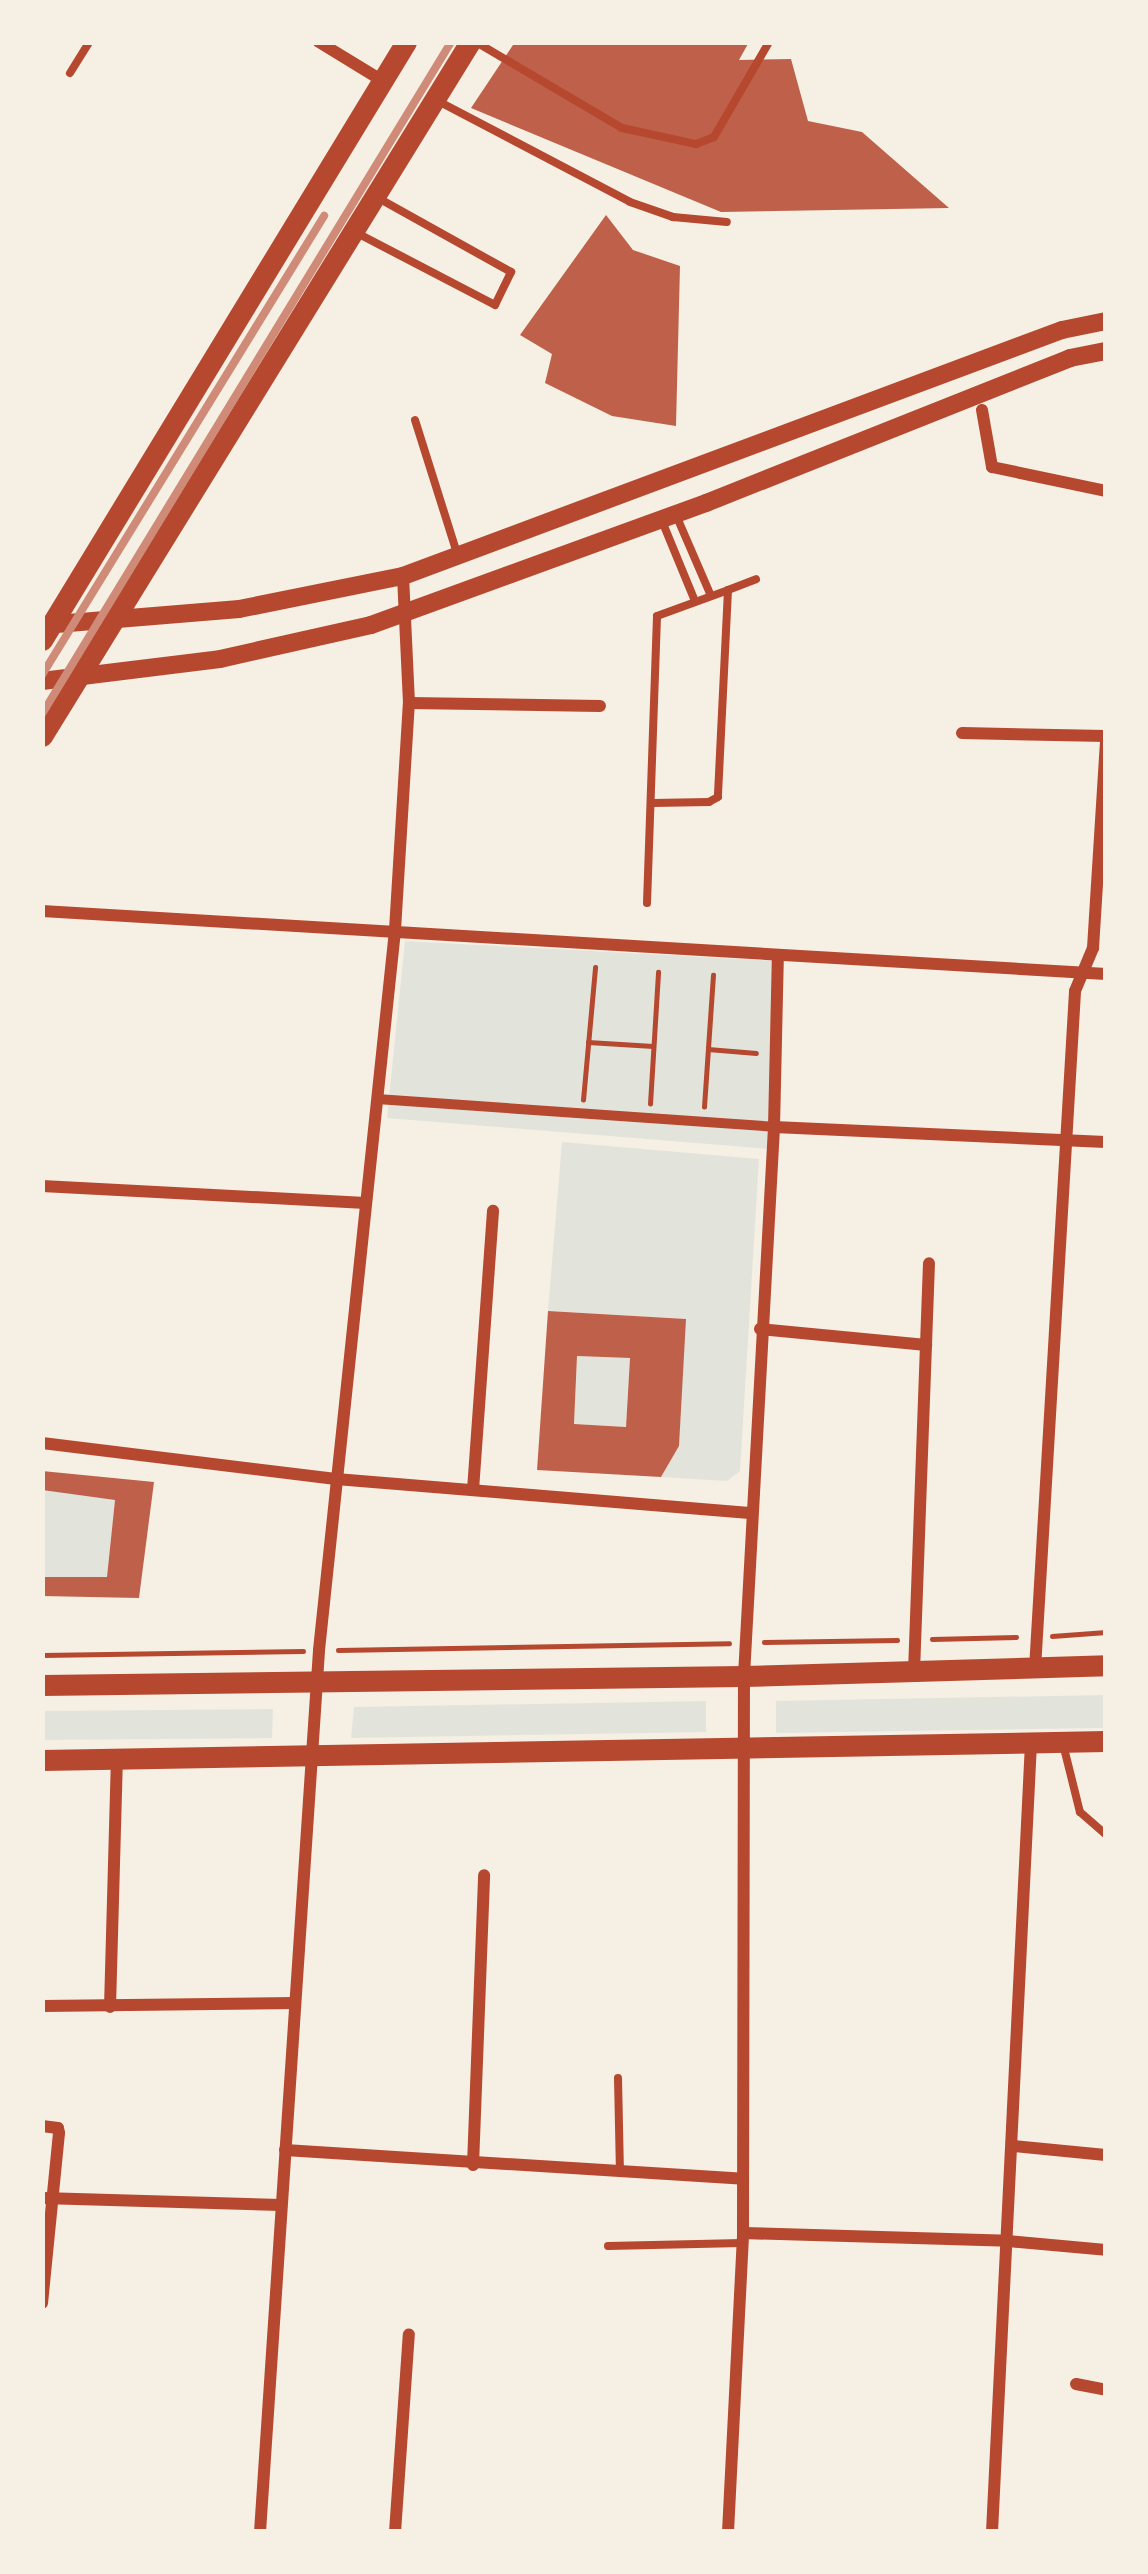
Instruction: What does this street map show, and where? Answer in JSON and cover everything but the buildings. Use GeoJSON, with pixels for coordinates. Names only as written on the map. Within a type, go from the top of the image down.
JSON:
{"type":"FeatureCollection","features":[{"type":"Feature","properties":{"kind":"main road"},"geometry":{"type":"LineString","coordinates":[[45,630],[406,42]]}},
{"type":"Feature","properties":{"kind":"main road"},"geometry":{"type":"LineString","coordinates":[[42,736],[435,99],[484,44]]}},
{"type":"Feature","properties":{"kind":"main road"},"geometry":{"type":"LineString","coordinates":[[45,630],[239,610],[403,575],[1062,330],[1106,321]]}},
{"type":"Feature","properties":{"kind":"main road"},"geometry":{"type":"LineString","coordinates":[[42,682],[220,658],[408,613],[669,517],[1070,358],[1106,351]]}},
{"type":"Feature","properties":{"kind":"main road"},"geometry":{"type":"LineString","coordinates":[[42,1685],[744,1676],[1106,1665]]}},
{"type":"Feature","properties":{"kind":"main road"},"geometry":{"type":"LineString","coordinates":[[42,1760],[1106,1741]]}},
{"type":"Feature","properties":{"kind":"street"},"geometry":{"type":"LineString","coordinates":[[319,42],[382,81]]}},
{"type":"Feature","properties":{"kind":"street"},"geometry":{"type":"LineString","coordinates":[[982,410],[992,467],[1106,491]]}},
{"type":"Feature","properties":{"kind":"street"},"geometry":{"type":"LineString","coordinates":[[260,2532],[316,1682],[395,930],[409,703],[403,575]]}},
{"type":"Feature","properties":{"kind":"street"},"geometry":{"type":"LineString","coordinates":[[409,703],[600,706]]}},
{"type":"Feature","properties":{"kind":"street"},"geometry":{"type":"LineString","coordinates":[[962,734],[1106,738],[1093,948],[1075,991],[1035,1669]]}},
{"type":"Feature","properties":{"kind":"street"},"geometry":{"type":"LineString","coordinates":[[42,911],[1106,974]]}},
{"type":"Feature","properties":{"kind":"street"},"geometry":{"type":"LineString","coordinates":[[728,2532],[742,2238],[745,1642],[775,1127],[778,955]]}},
{"type":"Feature","properties":{"kind":"street"},"geometry":{"type":"LineString","coordinates":[[377,1100],[775,1127],[1106,1142]]}},
{"type":"Feature","properties":{"kind":"street"},"geometry":{"type":"LineString","coordinates":[[42,1186],[366,1203]]}},
{"type":"Feature","properties":{"kind":"street"},"geometry":{"type":"LineString","coordinates":[[473,1490],[493,1211]]}},
{"type":"Feature","properties":{"kind":"street"},"geometry":{"type":"LineString","coordinates":[[914,1672],[929,1263]]}},
{"type":"Feature","properties":{"kind":"street"},"geometry":{"type":"LineString","coordinates":[[760,1329],[926,1345]]}},
{"type":"Feature","properties":{"kind":"street"},"geometry":{"type":"LineString","coordinates":[[42,1443],[336,1480],[750,1513]]}},
{"type":"Feature","properties":{"kind":"street"},"geometry":{"type":"LineString","coordinates":[[992,2532],[1031,1743]]}},
{"type":"Feature","properties":{"kind":"street"},"geometry":{"type":"LineString","coordinates":[[110,2007],[118,1760]]}},
{"type":"Feature","properties":{"kind":"street"},"geometry":{"type":"LineString","coordinates":[[472,2165],[484,1875]]}},
{"type":"Feature","properties":{"kind":"street"},"geometry":{"type":"LineString","coordinates":[[42,2006],[295,2002]]}},
{"type":"Feature","properties":{"kind":"street"},"geometry":{"type":"LineString","coordinates":[[42,2126],[58,2128],[47,2198],[42,2302]]}},
{"type":"Feature","properties":{"kind":"street"},"geometry":{"type":"LineString","coordinates":[[1013,2146],[1106,2155]]}},
{"type":"Feature","properties":{"kind":"street"},"geometry":{"type":"LineString","coordinates":[[285,2150],[743,2179]]}},
{"type":"Feature","properties":{"kind":"street"},"geometry":{"type":"LineString","coordinates":[[47,2198],[281,2205]]}},
{"type":"Feature","properties":{"kind":"street"},"geometry":{"type":"LineString","coordinates":[[742,2238],[1008,2241],[1106,2250]]}},
{"type":"Feature","properties":{"kind":"street"},"geometry":{"type":"LineString","coordinates":[[395,2532],[410,2334]]}},
{"type":"Feature","properties":{"kind":"street"},"geometry":{"type":"LineString","coordinates":[[1076,2384],[1106,2390]]}},
{"type":"Feature","properties":{"kind":"lane"},"geometry":{"type":"LineString","coordinates":[[70,73],[89,42]]}},
{"type":"Feature","properties":{"kind":"lane"},"geometry":{"type":"LineString","coordinates":[[484,44],[622,128],[696,144],[714,136],[769,42]]}},
{"type":"Feature","properties":{"kind":"lane"},"geometry":{"type":"LineString","coordinates":[[435,99],[630,202],[673,217],[728,222]]}},
{"type":"Feature","properties":{"kind":"lane"},"geometry":{"type":"LineString","coordinates":[[354,231],[495,305],[511,272],[375,196]]}},
{"type":"Feature","properties":{"kind":"lane"},"geometry":{"type":"LineString","coordinates":[[415,420],[458,556]]}},
{"type":"Feature","properties":{"kind":"lane"},"geometry":{"type":"LineString","coordinates":[[669,517],[711,596]]}},
{"type":"Feature","properties":{"kind":"lane"},"geometry":{"type":"LineString","coordinates":[[669,517],[695,601]]}},
{"type":"Feature","properties":{"kind":"lane"},"geometry":{"type":"LineString","coordinates":[[647,903],[657,616],[756,579]]}},
{"type":"Feature","properties":{"kind":"lane"},"geometry":{"type":"LineString","coordinates":[[653,803],[709,802],[718,797],[728,590]]}},
{"type":"Feature","properties":{"kind":"lane"},"geometry":{"type":"LineString","coordinates":[[1063,1742],[1080,1812],[1106,1835]]}},
{"type":"Feature","properties":{"kind":"lane"},"geometry":{"type":"LineString","coordinates":[[618,2078],[620,2173]]}},
{"type":"Feature","properties":{"kind":"lane"},"geometry":{"type":"LineString","coordinates":[[608,2246],[742,2238]]}},
{"type":"Feature","properties":{"kind":"path"},"geometry":{"type":"LineString","coordinates":[[581,1114],[595,968]]}},
{"type":"Feature","properties":{"kind":"path"},"geometry":{"type":"LineString","coordinates":[[649,1119],[658,972]]}},
{"type":"Feature","properties":{"kind":"path"},"geometry":{"type":"LineString","coordinates":[[703,1122],[713,975]]}},
{"type":"Feature","properties":{"kind":"path"},"geometry":{"type":"LineString","coordinates":[[588,1042],[653,1046]]}},
{"type":"Feature","properties":{"kind":"path"},"geometry":{"type":"LineString","coordinates":[[708,1049],[756,1053]]}},
{"type":"Feature","properties":{"kind":"path"},"geometry":{"type":"LineString","coordinates":[[42,1655],[915,1640],[1106,1632]]}},
{"type":"Feature","properties":{"kind":"shaded area"},"geometry":{"type":"Polygon","coordinates":[[[405,941],[776,961],[769,1149],[387,1118],[405,941]]]}},
{"type":"Feature","properties":{"kind":"shaded area"},"geometry":{"type":"Polygon","coordinates":[[[562,1142],[759,1159],[740,1471],[727,1481],[661,1477],[679,1446],[685,1319],[548,1311],[562,1142]]]}},
{"type":"Feature","properties":{"kind":"shaded area"},"geometry":{"type":"Polygon","coordinates":[[[577,1356],[630,1358],[626,1427],[574,1424],[577,1356]]]}},
{"type":"Feature","properties":{"kind":"shaded area"},"geometry":{"type":"Polygon","coordinates":[[[42,1490],[115,1500],[107,1577],[42,1577],[42,1490]]]}},
{"type":"Feature","properties":{"kind":"shaded area"},"geometry":{"type":"Polygon","coordinates":[[[1106,1695],[1106,1728],[776,1733],[776,1701],[1106,1695]]]}},
{"type":"Feature","properties":{"kind":"shaded area"},"geometry":{"type":"Polygon","coordinates":[[[706,1701],[706,1732],[351,1738],[354,1707],[706,1701]]]}},
{"type":"Feature","properties":{"kind":"shaded area"},"geometry":{"type":"Polygon","coordinates":[[[273,1709],[272,1738],[42,1740],[42,1711],[273,1709]]]}},
{"type":"Feature","properties":{"kind":"railway"},"geometry":{"type":"LineString","coordinates":[[42,714],[451,42]]}},
{"type":"Feature","properties":{"kind":"railway"},"geometry":{"type":"LineString","coordinates":[[42,675],[324,216]]}}]}
